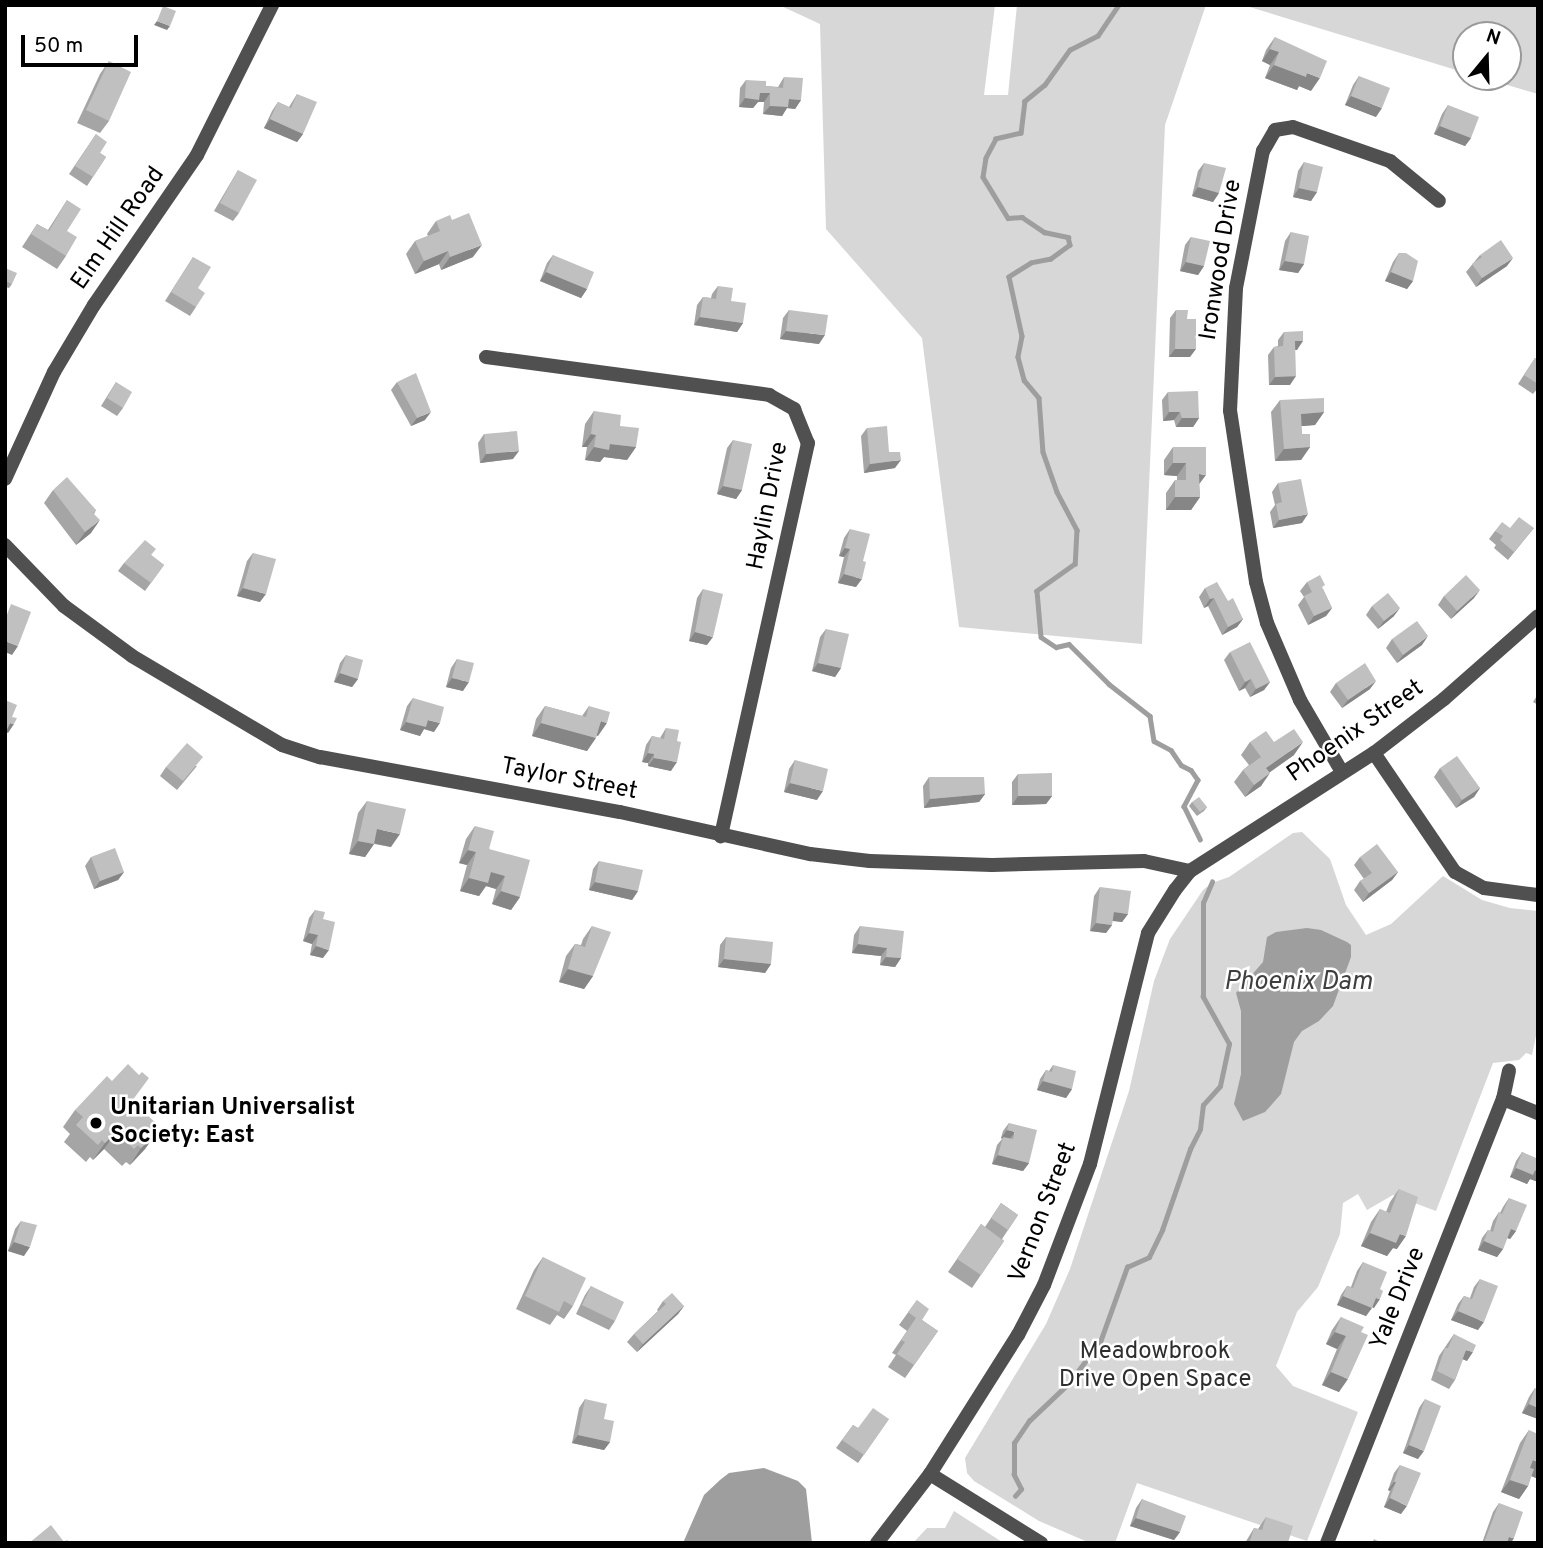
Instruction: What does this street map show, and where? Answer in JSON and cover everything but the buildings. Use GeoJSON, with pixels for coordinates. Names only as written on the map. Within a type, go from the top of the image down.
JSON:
{"type":"FeatureCollection","features":[{"type":"Feature","properties":{"kind":"street","name":"Elm Hill Road"},"geometry":{"type":"LineString","coordinates":[[5,479],[54,372],[93,305],[197,155],[272,5]]}},
{"type":"Feature","properties":{"kind":"street","name":"Ironwood Drive"},"geometry":{"type":"LineString","coordinates":[[1342,772],[1300,700],[1267,623],[1255,582],[1230,411],[1236,288],[1263,151],[1275,130],[1293,127],[1390,161],[1438,201]]}},
{"type":"Feature","properties":{"kind":"street","name":"Haylin Drive"},"geometry":{"type":"LineString","coordinates":[[486,357],[769,396],[794,408],[808,443],[721,837]]}},
{"type":"Feature","properties":{"kind":"street","name":"Taylor Street"},"geometry":{"type":"LineString","coordinates":[[5,545],[64,606],[132,656],[282,745],[320,757],[620,812],[721,837],[870,861],[992,866],[1144,860],[1190,871]]}},
{"type":"Feature","properties":{"kind":"street","name":"Phoenix Street"},"geometry":{"type":"LineString","coordinates":[[1190,871],[1374,753],[1473,675],[1538,616]]}},
{"type":"Feature","properties":{"kind":"street"},"geometry":{"type":"LineString","coordinates":[[1374,753],[1455,872],[1484,888],[1538,895]]}},
{"type":"Feature","properties":{"kind":"street","name":"Vernon Street"},"geometry":{"type":"LineString","coordinates":[[877,1543],[930,1475],[1017,1335],[1044,1284],[1090,1164],[1148,933],[1190,871]]}},
{"type":"Feature","properties":{"kind":"street","name":"Yale Drive"},"geometry":{"type":"LineString","coordinates":[[1327,1543],[1503,1099],[1508,1071]]}},
{"type":"Feature","properties":{"kind":"street"},"geometry":{"type":"LineString","coordinates":[[1503,1099],[1538,1113]]}},
{"type":"Feature","properties":{"kind":"street"},"geometry":{"type":"LineString","coordinates":[[930,1475],[1041,1543]]}},
{"type":"Feature","properties":{"kind":"green space"},"geometry":{"type":"Polygon","coordinates":[[[779,5],[995,5],[984,95],[1008,95],[1017,5],[1206,5],[1165,125],[1142,644],[959,627],[922,338],[826,229],[820,24],[779,5]]]}},
{"type":"Feature","properties":{"kind":"green space"},"geometry":{"type":"Polygon","coordinates":[[[1243,5],[1538,5],[1538,94],[1522,89],[1522,21],[1452,21],[1452,69],[1243,5]]]}},
{"type":"Feature","properties":{"kind":"green space","name":"Meadowbrook Drive Open Space"},"geometry":{"type":"Polygon","coordinates":[[[1302,832],[1330,859],[1346,905],[1366,935],[1391,924],[1443,876],[1482,900],[1510,908],[1538,911],[1538,1026],[1532,1055],[1526,1053],[1519,1060],[1493,1063],[1436,1211],[1393,1195],[1367,1210],[1358,1194],[1343,1203],[1340,1234],[1318,1287],[1297,1312],[1276,1366],[1293,1386],[1358,1412],[1307,1541],[1137,1483],[1115,1543],[1090,1543],[1039,1521],[974,1481],[967,1473],[965,1458],[1046,1324],[1070,1269],[1129,1091],[1154,981],[1170,939],[1203,890],[1212,883],[1229,877],[1293,833],[1302,832]]]}},
{"type":"Feature","properties":{"kind":"green space"},"geometry":{"type":"Polygon","coordinates":[[[954,1511],[1004,1543],[913,1543],[927,1528],[945,1528],[954,1511]]]}},
{"type":"Feature","properties":{"kind":"water","name":"Phoenix Dam"},"geometry":{"type":"Polygon","coordinates":[[[1307,928],[1321,930],[1347,942],[1351,945],[1351,957],[1333,1006],[1319,1021],[1302,1031],[1294,1042],[1281,1094],[1265,1112],[1243,1121],[1234,1104],[1241,1074],[1241,1011],[1236,993],[1263,962],[1267,937],[1276,932],[1307,928]]]}},
{"type":"Feature","properties":{"kind":"water"},"geometry":{"type":"Polygon","coordinates":[[[764,1468],[798,1481],[806,1489],[812,1543],[683,1543],[704,1495],[720,1480],[729,1473],[764,1468]]]}},
{"type":"Feature","properties":{"kind":"waterway"},"geometry":{"type":"LineString","coordinates":[[1119,5],[1098,36],[1070,50],[1045,85],[1025,101],[1021,133],[996,139],[986,158],[983,177],[1008,218],[1022,217],[1044,232],[1068,237],[1070,245],[1051,259],[1031,263],[1009,277],[1022,336],[1018,357],[1024,380],[1039,398],[1043,452],[1057,492],[1077,530],[1075,564],[1037,591],[1041,637],[1056,647],[1069,644],[1109,684],[1150,716],[1154,741],[1171,750],[1181,765],[1191,770],[1198,780],[1184,806],[1200,839]]}},
{"type":"Feature","properties":{"kind":"waterway"},"geometry":{"type":"LineString","coordinates":[[1015,1496],[1021,1489],[1014,1475],[1014,1443],[1029,1421],[1068,1384],[1100,1342],[1127,1267],[1149,1257],[1162,1230],[1190,1149],[1200,1129],[1203,1105],[1220,1086],[1229,1044],[1203,997],[1203,903],[1212,882]]}},
{"type":"Feature","properties":{"kind":"place","name":"Unitarian Universalist Society: East"},"geometry":{"type":"Point","coordinates":[96,1123]}}]}
